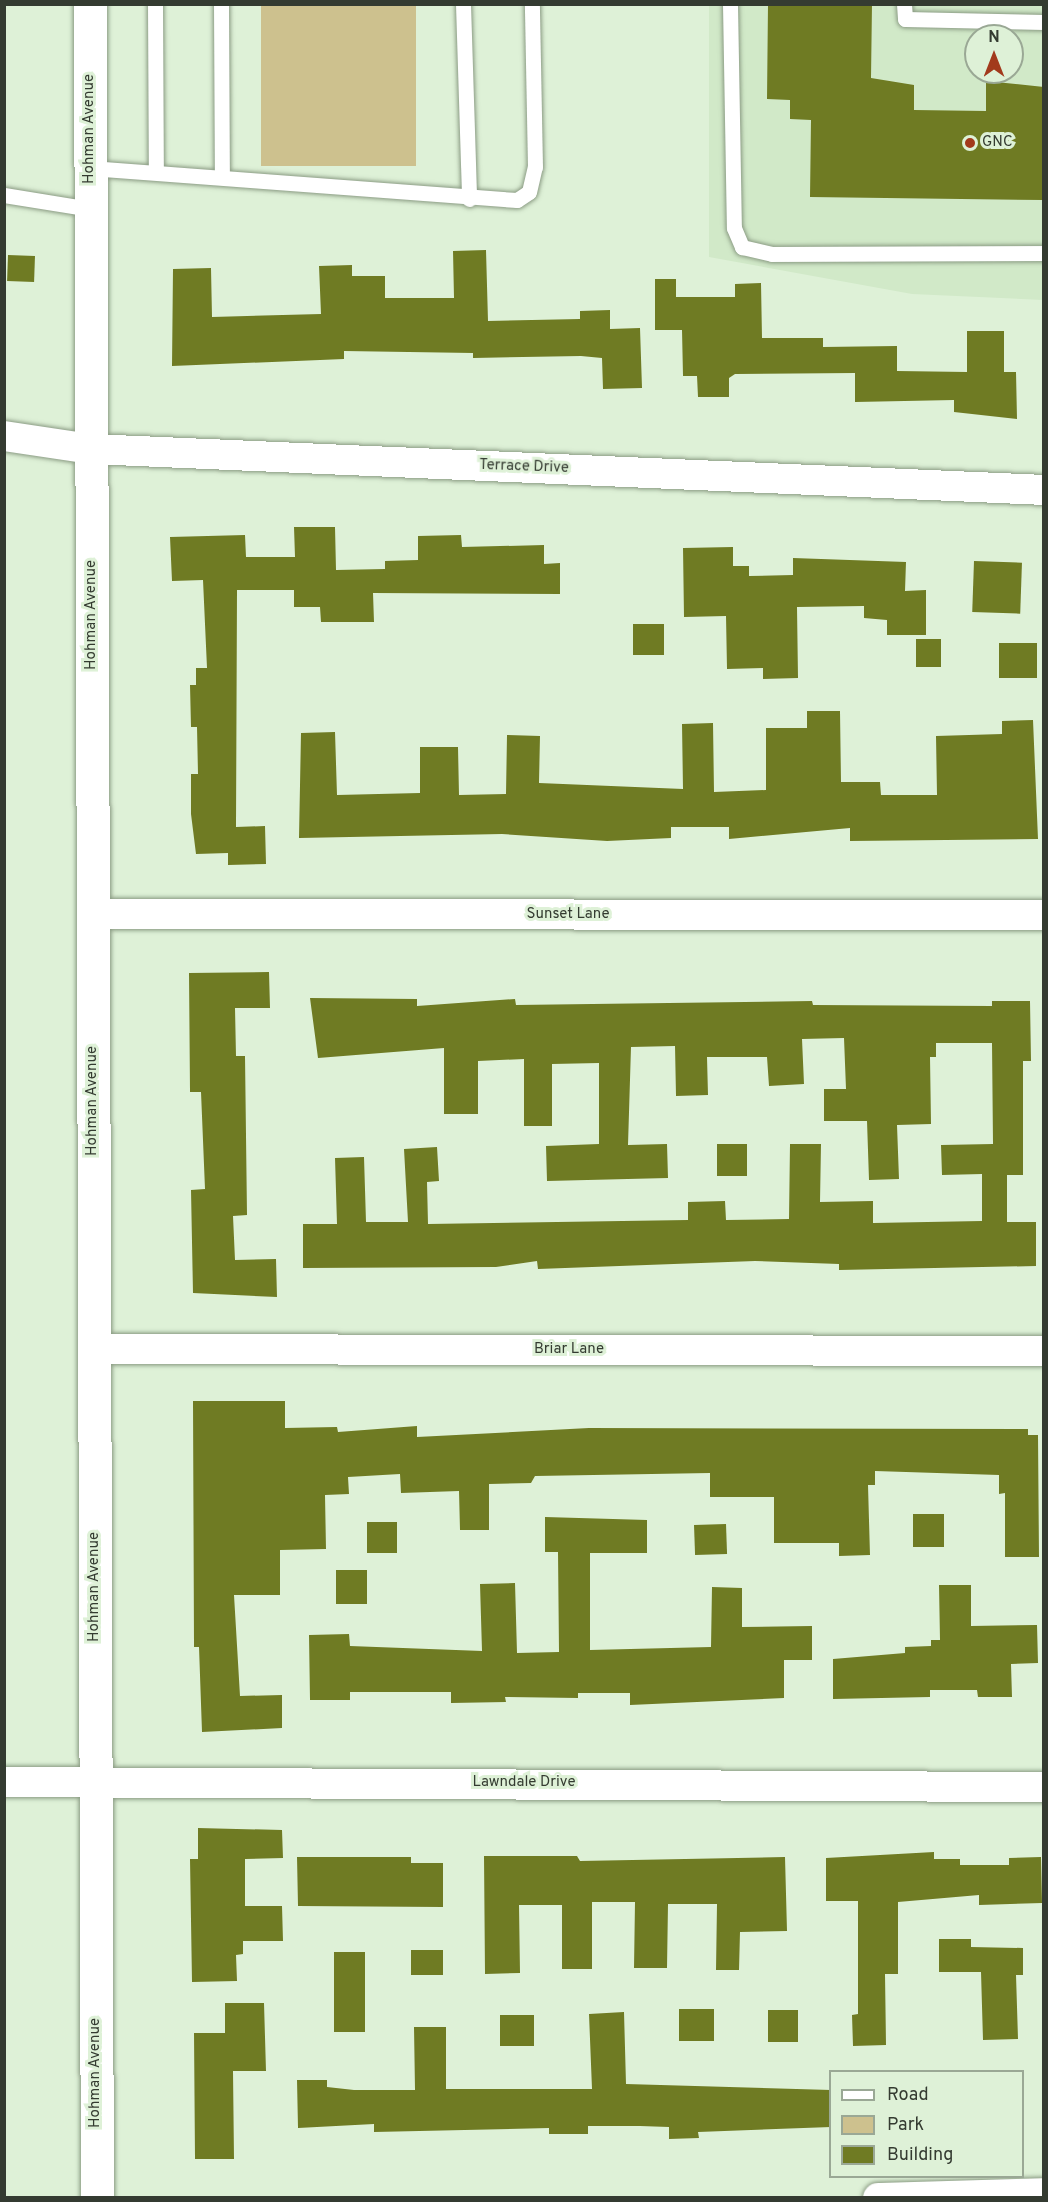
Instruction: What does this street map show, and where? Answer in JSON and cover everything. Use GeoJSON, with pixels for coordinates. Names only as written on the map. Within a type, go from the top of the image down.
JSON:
{"type":"FeatureCollection","features":[{"type":"Feature","properties":{"kind":"street","name":"Hohman Avenue"},"geometry":{"type":"LineString","coordinates":[[90,4],[97,2198]]}},
{"type":"Feature","properties":{"kind":"street","name":"Terrace Drive"},"geometry":{"type":"LineString","coordinates":[[4,436],[91,448],[1044,490]]}},
{"type":"Feature","properties":{"kind":"street","name":"Sunset Lane"},"geometry":{"type":"LineString","coordinates":[[93,914],[1044,915]]}},
{"type":"Feature","properties":{"kind":"street","name":"Briar Lane"},"geometry":{"type":"LineString","coordinates":[[94,1349],[1044,1352]]}},
{"type":"Feature","properties":{"kind":"street","name":"Lawndale Drive"},"geometry":{"type":"LineString","coordinates":[[4,1782],[95,1780],[1044,1787]]}},
{"type":"Feature","properties":{"kind":"street"},"geometry":{"type":"LineString","coordinates":[[878,2198],[1044,2193]]}},
{"type":"Feature","properties":{"kind":"lane"},"geometry":{"type":"LineString","coordinates":[[155,4],[156,171]]}},
{"type":"Feature","properties":{"kind":"lane"},"geometry":{"type":"LineString","coordinates":[[221,4],[222,176]]}},
{"type":"Feature","properties":{"kind":"lane"},"geometry":{"type":"LineString","coordinates":[[463,4],[469,199]]}},
{"type":"Feature","properties":{"kind":"lane"},"geometry":{"type":"LineString","coordinates":[[90,168],[222,176],[469,199],[517,200],[529,192],[535,167],[532,4]]}},
{"type":"Feature","properties":{"kind":"lane"},"geometry":{"type":"LineString","coordinates":[[730,4],[734,228],[742,247],[772,254],[1044,253]]}},
{"type":"Feature","properties":{"kind":"lane"},"geometry":{"type":"LineString","coordinates":[[904,4],[904,19],[1044,22]]}},
{"type":"Feature","properties":{"kind":"lane"},"geometry":{"type":"LineString","coordinates":[[4,195],[90,209]]}},
{"type":"Feature","properties":{"kind":"shaded area"},"geometry":{"type":"Polygon","coordinates":[[[709,5],[1043,5],[1043,300],[912,294],[709,257],[709,5]]]}},
{"type":"Feature","properties":{"kind":"green space"},"geometry":{"type":"Polygon","coordinates":[[[261,5],[416,5],[416,166],[261,166],[261,5]]]}},
{"type":"Feature","properties":{"kind":"building"},"geometry":{"type":"Polygon","coordinates":[[[768,4],[872,4],[871,78],[914,85],[914,110],[986,111],[986,84],[1044,87],[1044,200],[810,197],[811,120],[790,119],[790,100],[767,99],[768,4]]]}},
{"type":"Feature","properties":{"kind":"building"},"geometry":{"type":"Polygon","coordinates":[[[486,250],[488,321],[580,319],[580,311],[610,310],[610,329],[640,328],[642,388],[603,389],[602,358],[581,356],[473,358],[473,353],[344,351],[344,359],[172,366],[173,269],[211,268],[212,317],[321,314],[319,266],[352,265],[352,276],[385,276],[385,298],[454,298],[453,251],[486,250]]]}},
{"type":"Feature","properties":{"kind":"building"},"geometry":{"type":"Polygon","coordinates":[[[8,255],[35,256],[34,282],[7,281],[8,255]]]}},
{"type":"Feature","properties":{"kind":"building"},"geometry":{"type":"Polygon","coordinates":[[[655,279],[676,279],[676,297],[735,297],[735,284],[761,283],[762,338],[823,338],[823,347],[897,346],[897,371],[967,372],[967,331],[1004,331],[1004,372],[1016,372],[1017,419],[954,412],[954,400],[855,402],[855,373],[735,374],[729,378],[729,397],[698,397],[697,376],[683,376],[682,330],[655,330],[655,279]]]}},
{"type":"Feature","properties":{"kind":"building"},"geometry":{"type":"Polygon","coordinates":[[[294,527],[335,527],[336,570],[385,569],[385,561],[418,560],[418,536],[461,535],[462,547],[544,545],[544,564],[560,563],[560,594],[373,593],[374,622],[321,622],[320,607],[294,607],[294,590],[237,590],[236,827],[265,826],[266,864],[228,865],[228,853],[196,854],[191,814],[191,774],[198,774],[197,727],[191,727],[190,685],[196,685],[196,668],[207,668],[203,580],[172,581],[170,537],[245,535],[246,557],[295,557],[294,527]]]}},
{"type":"Feature","properties":{"kind":"building"},"geometry":{"type":"Polygon","coordinates":[[[733,547],[733,566],[749,566],[749,576],[793,575],[793,558],[906,562],[905,591],[926,590],[926,635],[887,635],[887,620],[864,618],[864,606],[797,607],[798,678],[763,679],[763,668],[727,669],[726,616],[684,617],[683,548],[733,547]]]}},
{"type":"Feature","properties":{"kind":"building"},"geometry":{"type":"Polygon","coordinates":[[[974,561],[1022,563],[1020,614],[972,612],[974,561]]]}},
{"type":"Feature","properties":{"kind":"building"},"geometry":{"type":"Polygon","coordinates":[[[633,624],[664,624],[664,655],[633,655],[633,624]]]}},
{"type":"Feature","properties":{"kind":"building"},"geometry":{"type":"Polygon","coordinates":[[[916,639],[941,639],[941,667],[916,667],[916,639]]]}},
{"type":"Feature","properties":{"kind":"building"},"geometry":{"type":"Polygon","coordinates":[[[999,643],[1037,643],[1037,678],[999,678],[999,643]]]}},
{"type":"Feature","properties":{"kind":"building"},"geometry":{"type":"Polygon","coordinates":[[[807,711],[840,711],[841,782],[880,782],[881,795],[937,795],[936,736],[1002,734],[1002,721],[1033,720],[1038,839],[850,841],[850,828],[729,839],[729,827],[671,827],[671,838],[607,841],[502,834],[299,838],[301,733],[335,732],[337,795],[420,793],[420,747],[458,747],[459,795],[506,794],[507,735],[540,736],[539,783],[683,789],[682,724],[713,723],[714,792],[766,790],[766,728],[807,728],[807,711]]]}},
{"type":"Feature","properties":{"kind":"building"},"geometry":{"type":"Polygon","coordinates":[[[269,972],[270,1008],[235,1008],[236,1056],[245,1056],[247,1215],[233,1216],[235,1260],[276,1259],[277,1297],[193,1293],[191,1190],[205,1189],[201,1092],[190,1092],[189,973],[269,972]]]}},
{"type":"Feature","properties":{"kind":"building"},"geometry":{"type":"Polygon","coordinates":[[[310,998],[417,999],[417,1006],[515,999],[516,1005],[812,1001],[813,1005],[992,1006],[992,1001],[1030,1001],[1031,1061],[1023,1061],[1023,1175],[1007,1175],[1007,1222],[1036,1222],[1036,1266],[839,1270],[839,1264],[755,1261],[538,1269],[537,1261],[496,1267],[303,1268],[303,1224],[337,1224],[335,1158],[364,1157],[366,1222],[408,1222],[404,1149],[437,1147],[439,1181],[427,1182],[428,1224],[688,1220],[688,1202],[725,1201],[726,1220],[789,1219],[790,1144],[821,1144],[820,1202],[873,1201],[873,1223],[982,1221],[982,1174],[942,1175],[941,1145],[993,1144],[992,1043],[936,1043],[936,1057],[930,1057],[931,1124],[897,1125],[899,1179],[869,1180],[867,1121],[824,1121],[824,1089],[846,1089],[844,1038],[802,1039],[804,1084],[769,1086],[767,1057],[707,1057],[708,1095],[676,1096],[675,1046],[631,1047],[628,1145],[667,1144],[668,1178],[547,1181],[546,1146],[599,1144],[599,1063],[552,1064],[552,1126],[524,1126],[524,1059],[478,1061],[478,1114],[444,1114],[444,1048],[318,1058],[310,998]]]}},
{"type":"Feature","properties":{"kind":"building"},"geometry":{"type":"Polygon","coordinates":[[[717,1144],[747,1144],[747,1176],[717,1176],[717,1144]]]}},
{"type":"Feature","properties":{"kind":"building"},"geometry":{"type":"Polygon","coordinates":[[[193,1401],[285,1401],[285,1428],[337,1427],[338,1432],[417,1426],[417,1437],[589,1428],[1028,1429],[1028,1435],[1038,1435],[1039,1557],[1005,1557],[1005,1493],[999,1494],[999,1475],[875,1471],[875,1485],[868,1485],[870,1555],[839,1556],[839,1543],[774,1543],[774,1497],[710,1497],[710,1473],[535,1476],[531,1483],[489,1484],[489,1530],[460,1530],[459,1491],[401,1493],[400,1474],[348,1477],[349,1494],[325,1495],[326,1549],[280,1550],[280,1595],[234,1595],[240,1696],[282,1695],[282,1728],[202,1732],[199,1647],[194,1647],[193,1401]]]}},
{"type":"Feature","properties":{"kind":"building"},"geometry":{"type":"Polygon","coordinates":[[[913,1514],[944,1514],[944,1547],[913,1547],[913,1514]]]}},
{"type":"Feature","properties":{"kind":"building"},"geometry":{"type":"Polygon","coordinates":[[[545,1517],[647,1520],[647,1553],[590,1553],[590,1650],[711,1647],[712,1587],[742,1588],[742,1627],[812,1626],[812,1660],[784,1660],[784,1698],[630,1705],[630,1693],[578,1693],[578,1698],[505,1697],[506,1702],[451,1703],[451,1692],[350,1692],[350,1700],[310,1700],[309,1635],[349,1634],[350,1646],[482,1651],[480,1584],[515,1583],[517,1653],[559,1652],[558,1552],[545,1552],[545,1517]]]}},
{"type":"Feature","properties":{"kind":"building"},"geometry":{"type":"Polygon","coordinates":[[[367,1522],[397,1522],[397,1553],[367,1553],[367,1522]]]}},
{"type":"Feature","properties":{"kind":"building"},"geometry":{"type":"Polygon","coordinates":[[[726,1524],[727,1554],[695,1555],[694,1525],[726,1524]]]}},
{"type":"Feature","properties":{"kind":"building"},"geometry":{"type":"Polygon","coordinates":[[[336,1570],[367,1570],[367,1604],[336,1604],[336,1570]]]}},
{"type":"Feature","properties":{"kind":"building"},"geometry":{"type":"Polygon","coordinates":[[[939,1585],[971,1585],[971,1626],[1037,1625],[1038,1663],[1011,1664],[1012,1697],[978,1697],[977,1690],[930,1690],[930,1697],[833,1699],[833,1659],[905,1653],[905,1647],[931,1646],[931,1640],[940,1640],[939,1585]]]}},
{"type":"Feature","properties":{"kind":"building"},"geometry":{"type":"Polygon","coordinates":[[[198,1828],[282,1830],[283,1858],[245,1859],[245,1906],[282,1906],[283,1941],[243,1941],[243,1954],[236,1955],[237,1981],[192,1982],[190,1859],[198,1859],[198,1828]]]}},
{"type":"Feature","properties":{"kind":"building"},"geometry":{"type":"Polygon","coordinates":[[[934,1852],[934,1859],[960,1859],[960,1865],[1009,1865],[1009,1858],[1041,1857],[1042,1903],[979,1905],[979,1895],[898,1902],[898,1974],[885,1974],[886,2045],[853,2046],[852,2015],[858,2014],[858,1901],[826,1901],[826,1858],[934,1852]]]}},
{"type":"Feature","properties":{"kind":"building"},"geometry":{"type":"Polygon","coordinates":[[[484,1856],[577,1856],[580,1861],[785,1857],[787,1931],[740,1932],[739,1970],[716,1970],[717,1904],[668,1904],[667,1968],[634,1968],[635,1902],[592,1902],[592,1969],[562,1969],[562,1905],[519,1905],[520,1973],[485,1974],[484,1856]]]}},
{"type":"Feature","properties":{"kind":"building"},"geometry":{"type":"Polygon","coordinates":[[[297,1857],[411,1857],[411,1863],[443,1863],[443,1907],[298,1906],[297,1857]]]}},
{"type":"Feature","properties":{"kind":"building"},"geometry":{"type":"Polygon","coordinates":[[[939,1939],[971,1939],[971,1947],[1023,1948],[1023,1975],[1016,1975],[1018,2039],[983,2040],[981,1972],[939,1972],[939,1939]]]}},
{"type":"Feature","properties":{"kind":"building"},"geometry":{"type":"Polygon","coordinates":[[[411,1950],[443,1950],[443,1975],[411,1975],[411,1950]]]}},
{"type":"Feature","properties":{"kind":"building"},"geometry":{"type":"Polygon","coordinates":[[[334,1952],[365,1952],[365,2032],[334,2032],[334,1952]]]}},
{"type":"Feature","properties":{"kind":"building"},"geometry":{"type":"Polygon","coordinates":[[[225,2003],[264,2003],[266,2071],[233,2071],[234,2159],[195,2159],[194,2033],[225,2033],[225,2003]]]}},
{"type":"Feature","properties":{"kind":"building"},"geometry":{"type":"Polygon","coordinates":[[[679,2009],[714,2009],[714,2041],[679,2041],[679,2009]]]}},
{"type":"Feature","properties":{"kind":"building"},"geometry":{"type":"Polygon","coordinates":[[[768,2010],[798,2010],[798,2042],[768,2042],[768,2010]]]}},
{"type":"Feature","properties":{"kind":"building"},"geometry":{"type":"Polygon","coordinates":[[[624,2012],[626,2084],[829,2090],[829,2127],[698,2132],[699,2138],[669,2139],[669,2127],[640,2126],[588,2126],[588,2134],[549,2134],[549,2128],[374,2132],[374,2124],[298,2128],[297,2080],[327,2080],[327,2087],[354,2090],[415,2090],[414,2027],[446,2027],[446,2089],[592,2089],[589,2014],[624,2012]]]}},
{"type":"Feature","properties":{"kind":"building"},"geometry":{"type":"Polygon","coordinates":[[[500,2015],[534,2015],[534,2046],[500,2046],[500,2015]]]}},
{"type":"Feature","properties":{"kind":"place","name":"GNC"},"geometry":{"type":"Point","coordinates":[970,143]}}]}
